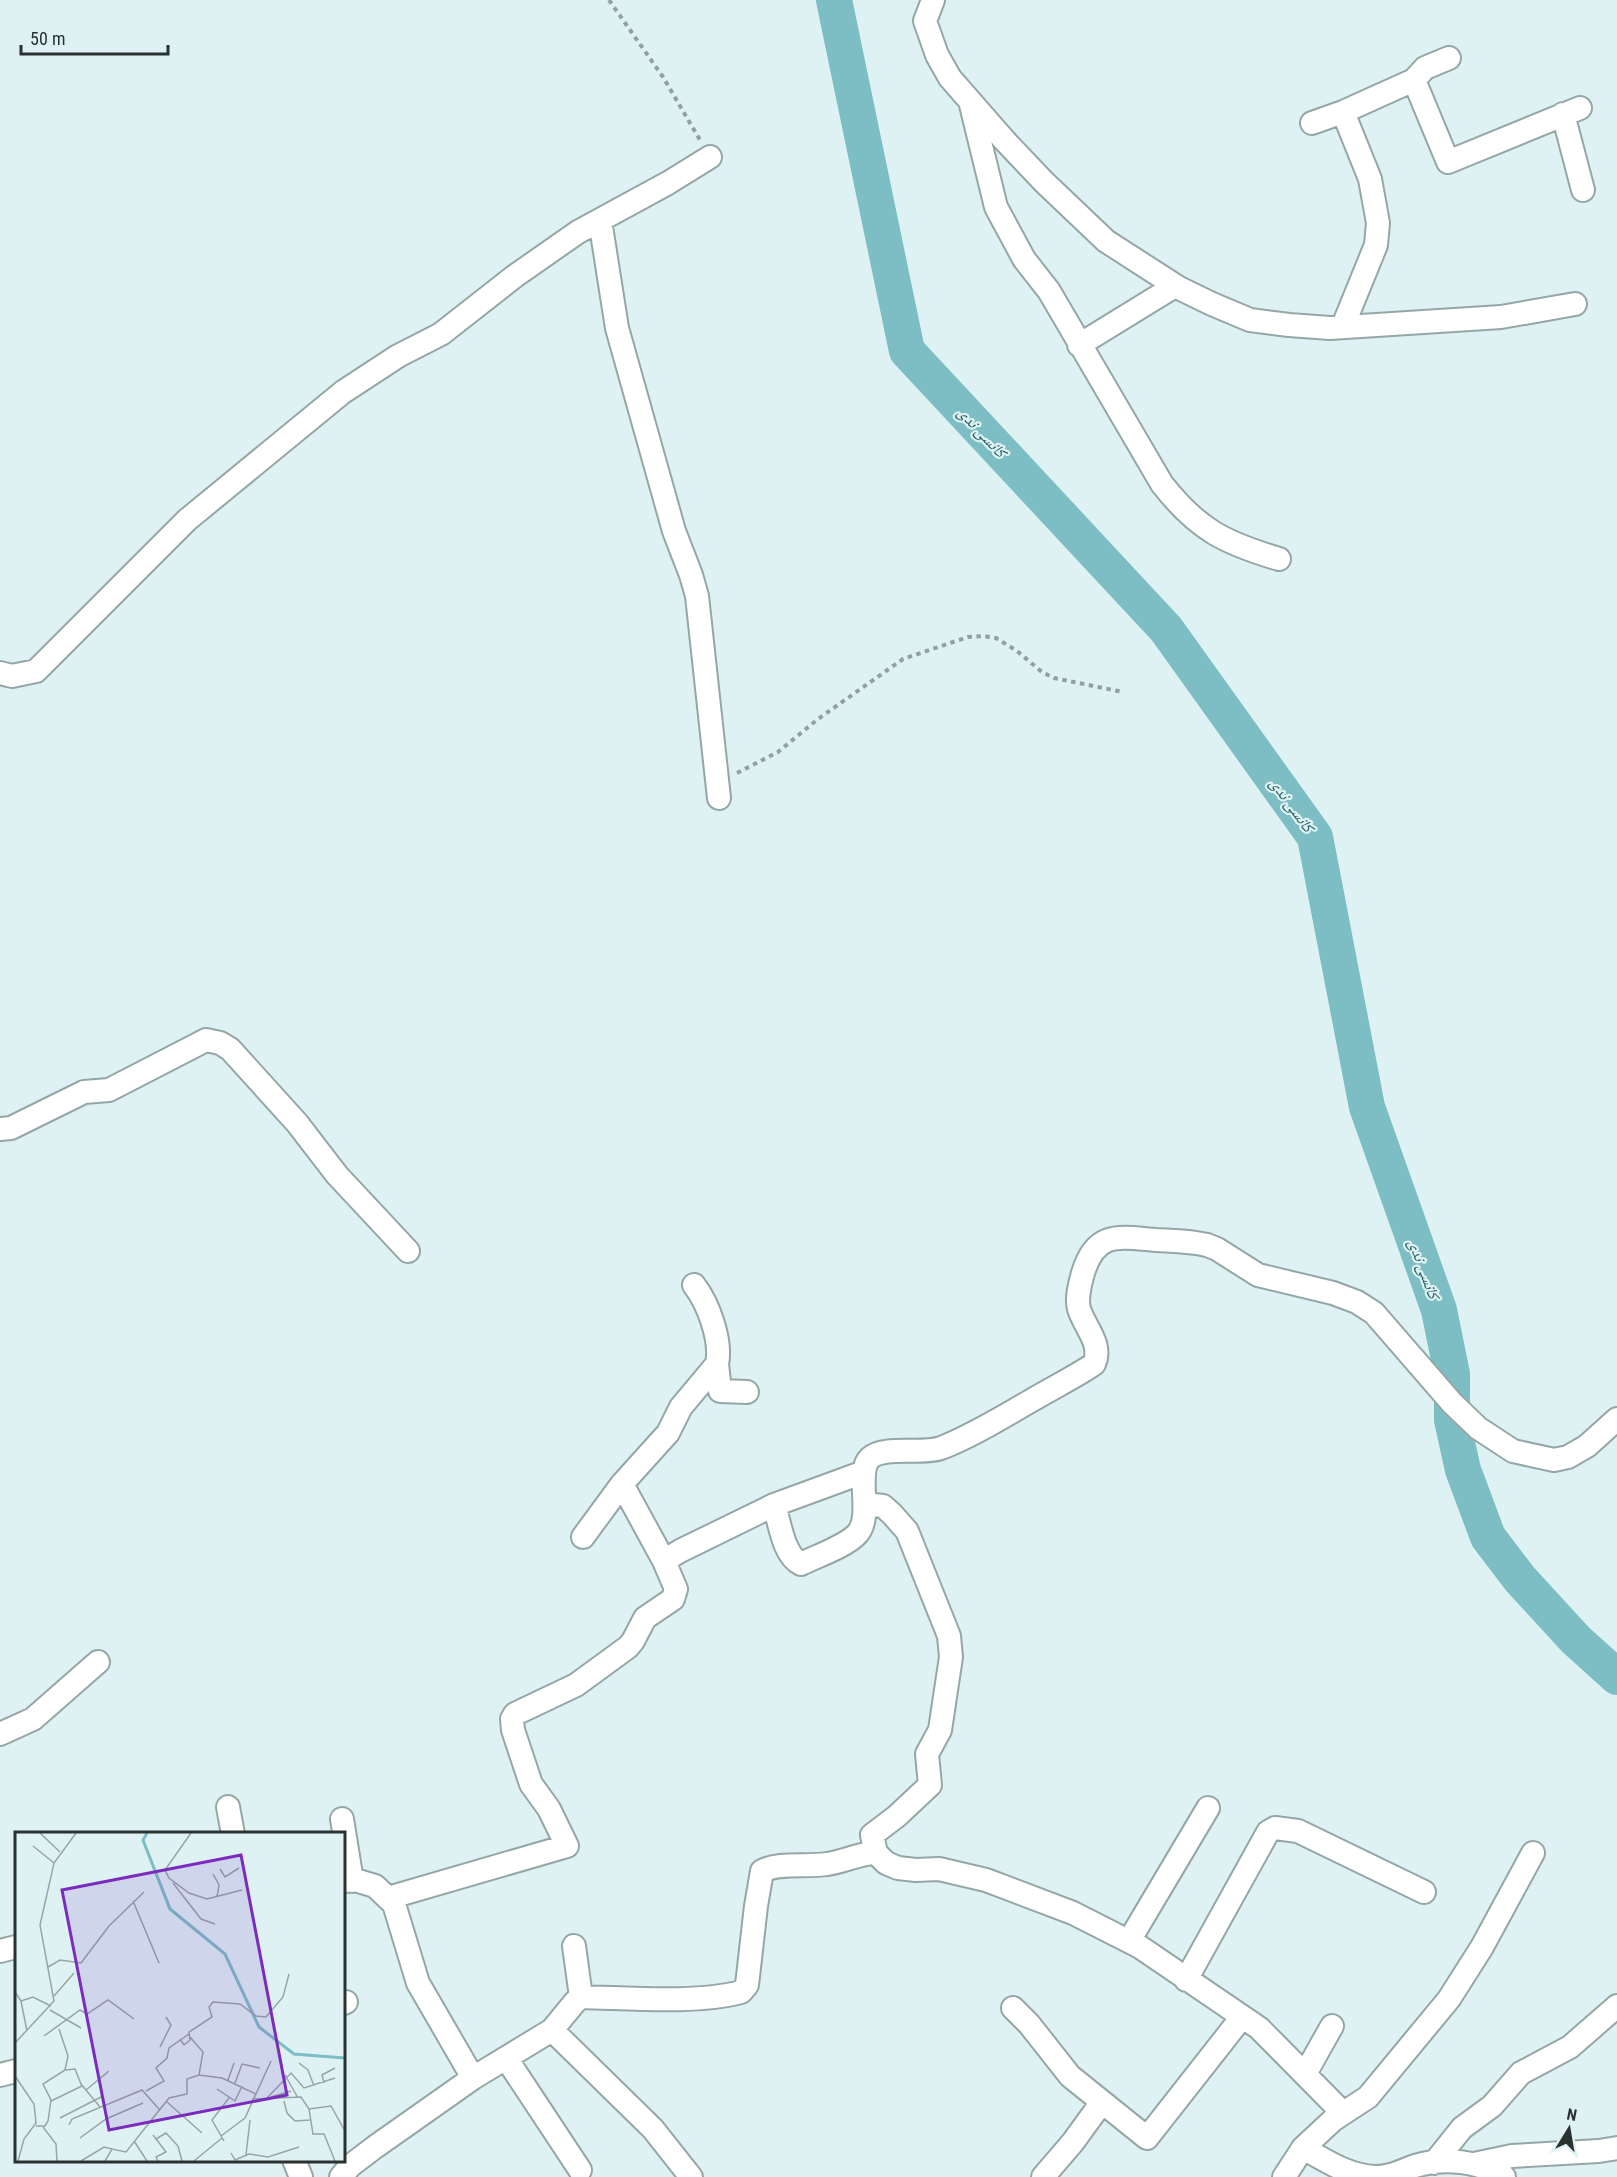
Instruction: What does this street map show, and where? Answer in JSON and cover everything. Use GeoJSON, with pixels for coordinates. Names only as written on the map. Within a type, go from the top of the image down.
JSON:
{"type":"FeatureCollection","features":[{"type":"Feature","properties":{"kind":"street"},"geometry":{"type":"LineString","coordinates":[[933,0],[925,21],[950,78],[1044,182],[1106,241],[1175,286],[1212,304],[1250,320],[1330,328],[1500,317],[1575,304]]}},
{"type":"Feature","properties":{"kind":"street"},"geometry":{"type":"LineString","coordinates":[[1312,123],[1343,112],[1414,80],[1425,68],[1449,58]]}},
{"type":"Feature","properties":{"kind":"street"},"geometry":{"type":"LineString","coordinates":[[1414,80],[1448,162],[1572,111],[1583,190]]}},
{"type":"Feature","properties":{"kind":"street"},"geometry":{"type":"LineString","coordinates":[[970,100],[996,207],[1024,259],[1049,291],[1162,484],[1180,508],[1198,524],[1248,550],[1279,560]]}},
{"type":"Feature","properties":{"kind":"street"},"geometry":{"type":"LineString","coordinates":[[1343,112],[1370,179],[1378,214],[1376,244],[1343,326]]}},
{"type":"Feature","properties":{"kind":"street"},"geometry":{"type":"LineString","coordinates":[[0,673],[12,676],[36,671],[188,520],[343,392],[398,356],[441,334],[514,276],[578,232],[668,183],[710,157]]}},
{"type":"Feature","properties":{"kind":"street"},"geometry":{"type":"LineString","coordinates":[[600,220],[617,328],[674,531],[697,596],[718,791]]}},
{"type":"Feature","properties":{"kind":"street"},"geometry":{"type":"LineString","coordinates":[[1079,345],[1175,286]]}},
{"type":"Feature","properties":{"kind":"street"},"geometry":{"type":"LineString","coordinates":[[0,1129],[11,1128],[84,1092],[109,1090],[206,1040],[212,1040],[230,1048],[297,1123],[337,1175],[408,1251]]}},
{"type":"Feature","properties":{"kind":"street"},"geometry":{"type":"LineString","coordinates":[[774,1506],[789,1551],[795,1561],[801,1564],[854,1537],[861,1527],[865,1504],[865,1464],[876,1454],[936,1450],[974,1433],[1094,1364],[1098,1349],[1079,1308],[1078,1296],[1083,1272],[1090,1254],[1099,1244],[1108,1239],[1130,1236],[1207,1245],[1258,1275],[1333,1293],[1357,1302],[1377,1317],[1465,1416],[1513,1452],[1554,1460],[1568,1457],[1587,1446],[1617,1419]]}},
{"type":"Feature","properties":{"kind":"street"},"geometry":{"type":"LineString","coordinates":[[694,1285],[708,1307],[714,1328],[720,1391],[747,1392]]}},
{"type":"Feature","properties":{"kind":"street"},"geometry":{"type":"LineString","coordinates":[[583,1537],[622,1484],[668,1433],[681,1407],[717,1364]]}},
{"type":"Feature","properties":{"kind":"street"},"geometry":{"type":"LineString","coordinates":[[664,1561],[774,1506],[864,1472]]}},
{"type":"Feature","properties":{"kind":"street"},"geometry":{"type":"LineString","coordinates":[[388,1898],[567,1846],[549,1809],[531,1784],[513,1730],[512,1719],[516,1714],[576,1685],[628,1647],[645,1618],[673,1599],[676,1589],[664,1561],[622,1484]]}},
{"type":"Feature","properties":{"kind":"street"},"geometry":{"type":"LineString","coordinates":[[865,1504],[883,1506],[907,1531],[950,1636],[951,1657],[940,1730],[927,1754],[930,1785],[897,1816],[872,1835],[876,1853],[886,1863],[898,1868],[939,1869],[996,1884],[1074,1913],[1129,1941],[1242,2017],[1276,2044],[1343,2113]]}},
{"type":"Feature","properties":{"kind":"street"},"geometry":{"type":"LineString","coordinates":[[0,1734],[33,1719],[98,1662]]}},
{"type":"Feature","properties":{"kind":"street"},"geometry":{"type":"LineString","coordinates":[[228,1807],[233,1832]]}},
{"type":"Feature","properties":{"kind":"street"},"geometry":{"type":"LineString","coordinates":[[1129,1941],[1208,1808]]}},
{"type":"Feature","properties":{"kind":"street"},"geometry":{"type":"LineString","coordinates":[[342,1819],[343,1832]]}},
{"type":"Feature","properties":{"kind":"street"},"geometry":{"type":"LineString","coordinates":[[1186,1980],[1268,1832],[1275,1828],[1298,1831],[1424,1892]]}},
{"type":"Feature","properties":{"kind":"street"},"geometry":{"type":"LineString","coordinates":[[345,1850],[348,1881],[375,1886],[394,1904],[418,1983],[473,2078]]}},
{"type":"Feature","properties":{"kind":"street"},"geometry":{"type":"LineString","coordinates":[[1284,2177],[1303,2148],[1343,2113],[1368,2097],[1449,1999],[1482,1947],[1533,1852]]}},
{"type":"Feature","properties":{"kind":"street"},"geometry":{"type":"LineString","coordinates":[[341,2177],[350,2166],[375,2147],[473,2078],[552,2030],[581,1997],[669,1999],[717,1997],[741,1992],[747,1985],[762,1871],[770,1866],[825,1865],[848,1861],[866,1853],[876,1853]]}},
{"type":"Feature","properties":{"kind":"street"},"geometry":{"type":"LineString","coordinates":[[574,1946],[581,1997]]}},
{"type":"Feature","properties":{"kind":"street"},"geometry":{"type":"LineString","coordinates":[[0,1951],[15,1947]]}},
{"type":"Feature","properties":{"kind":"street"},"geometry":{"type":"LineString","coordinates":[[1434,2163],[1462,2128],[1492,2106],[1521,2073],[1570,2046],[1617,2006]]}},
{"type":"Feature","properties":{"kind":"street"},"geometry":{"type":"LineString","coordinates":[[1013,2008],[1029,2024],[1070,2076],[1147,2138],[1242,2017]]}},
{"type":"Feature","properties":{"kind":"street"},"geometry":{"type":"LineString","coordinates":[[1305,2074],[1332,2026]]}},
{"type":"Feature","properties":{"kind":"street"},"geometry":{"type":"LineString","coordinates":[[552,2030],[653,2129],[691,2177]]}},
{"type":"Feature","properties":{"kind":"street"},"geometry":{"type":"LineString","coordinates":[[506,2058],[580,2170]]}},
{"type":"Feature","properties":{"kind":"street"},"geometry":{"type":"LineString","coordinates":[[0,2075],[15,2071]]}},
{"type":"Feature","properties":{"kind":"street"},"geometry":{"type":"LineString","coordinates":[[1043,2177],[1073,2142],[1102,2102]]}},
{"type":"Feature","properties":{"kind":"street"},"geometry":{"type":"LineString","coordinates":[[1303,2148],[1350,2174],[1393,2175],[1416,2166],[1461,2162],[1491,2168],[1504,2177]]}},
{"type":"Feature","properties":{"kind":"street"},"geometry":{"type":"LineString","coordinates":[[1472,2164],[1512,2156],[1617,2148]]}},
{"type":"Feature","properties":{"kind":"street"},"geometry":{"type":"LineString","coordinates":[[295,2162],[301,2177]]}},
{"type":"Feature","properties":{"kind":"path"},"geometry":{"type":"LineString","coordinates":[[609,0],[663,77],[710,157]]}},
{"type":"Feature","properties":{"kind":"path"},"geometry":{"type":"LineString","coordinates":[[718,791],[778,752],[818,719],[903,659],[968,637],[996,638],[1017,651],[1042,672],[1054,678],[1123,692]]}},
{"type":"Feature","properties":{"kind":"waterway","name":"کانسی ندی"},"geometry":{"type":"LineString","coordinates":[[834,0],[907,351],[1166,629],[1315,837],[1367,1107],[1439,1310],[1452,1374],[1452,1420],[1463,1470],[1488,1537],[1520,1579],[1576,1640],[1617,1677]]}}]}
